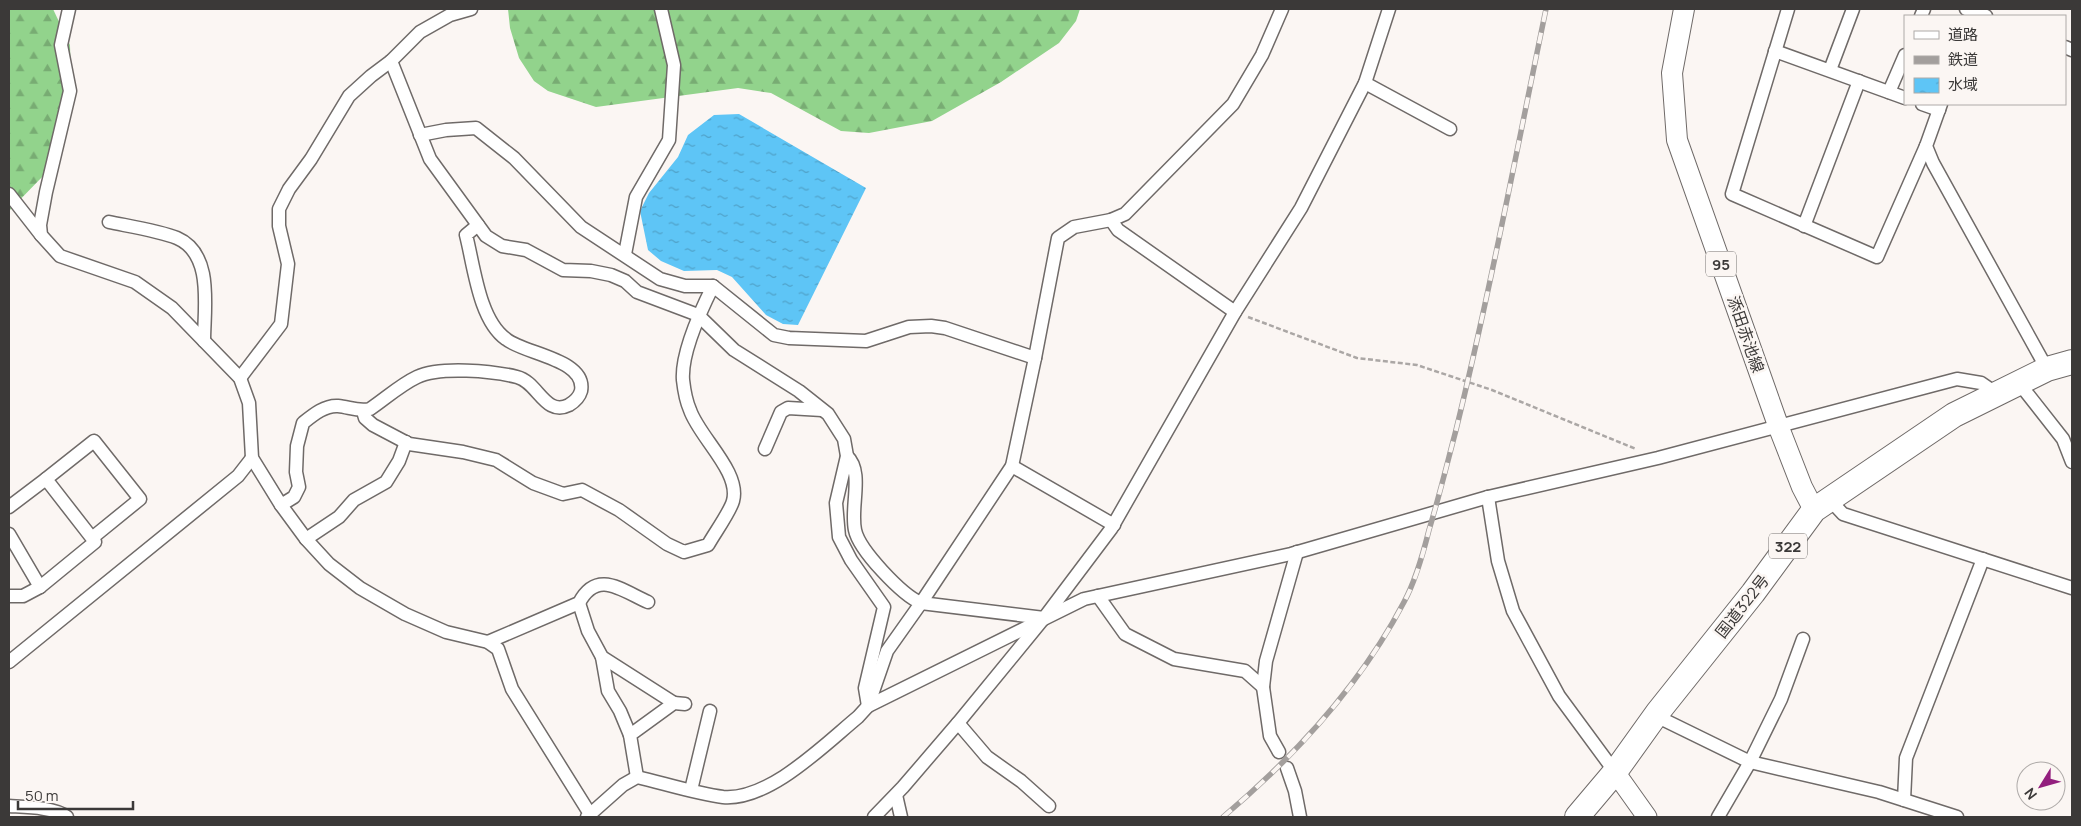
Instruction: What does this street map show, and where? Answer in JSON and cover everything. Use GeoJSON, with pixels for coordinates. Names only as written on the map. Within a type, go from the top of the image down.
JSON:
{"type":"FeatureCollection","features":[{"type":"Feature","properties":{"kind":"highway","name":"国道322号"},"geometry":{"type":"LineString","coordinates":[[1577,817],[1615,772],[1656,716],[1822,506],[1954,415],[2047,369],[2072,362]]}},
{"type":"Feature","properties":{"kind":"main road","name":"添田赤池線"},"geometry":{"type":"LineString","coordinates":[[1684,9],[1672,73],[1677,140],[1778,428],[1802,487],[1822,506]]}},
{"type":"Feature","properties":{"kind":"street"},"geometry":{"type":"LineString","coordinates":[[41,235],[40,226],[46,192],[70,91],[61,45],[69,9]]}},
{"type":"Feature","properties":{"kind":"street"},"geometry":{"type":"LineString","coordinates":[[240,378],[281,324],[288,264],[279,226],[279,209],[289,190],[311,160],[349,96],[370,76],[391,61],[420,32],[447,12],[471,9]]}},
{"type":"Feature","properties":{"kind":"street"},"geometry":{"type":"LineString","coordinates":[[625,254],[636,198],[669,140],[674,65],[661,9]]}},
{"type":"Feature","properties":{"kind":"street"},"geometry":{"type":"LineString","coordinates":[[868,706],[887,652],[1012,466],[1058,238],[1074,227],[1111,220],[1125,214],[1194,146],[1233,104],[1262,55],[1282,9]]}},
{"type":"Feature","properties":{"kind":"street"},"geometry":{"type":"LineString","coordinates":[[874,817],[896,795],[958,723],[1044,618],[1114,524],[1235,312],[1301,208],[1365,83],[1389,9]]}},
{"type":"Feature","properties":{"kind":"street"},"geometry":{"type":"LineString","coordinates":[[1788,9],[1732,194],[1877,257],[1926,146],[1940,107]]}},
{"type":"Feature","properties":{"kind":"street"},"geometry":{"type":"LineString","coordinates":[[1830,70],[1853,9]]}},
{"type":"Feature","properties":{"kind":"street"},"geometry":{"type":"LineString","coordinates":[[1775,50],[1904,98]]}},
{"type":"Feature","properties":{"kind":"street"},"geometry":{"type":"LineString","coordinates":[[1889,92],[1904,57]]}},
{"type":"Feature","properties":{"kind":"street"},"geometry":{"type":"LineString","coordinates":[[391,61],[430,159],[486,236],[502,246],[526,250],[563,270],[591,271],[612,275],[625,281],[636,292],[698,315],[734,350],[799,391],[828,414],[844,439],[846,456],[836,503],[839,537],[851,560],[884,607],[865,688],[868,706]]}},
{"type":"Feature","properties":{"kind":"street"},"geometry":{"type":"LineString","coordinates":[[1804,226],[1859,81]]}},
{"type":"Feature","properties":{"kind":"street"},"geometry":{"type":"LineString","coordinates":[[1365,83],[1450,130]]}},
{"type":"Feature","properties":{"kind":"street"},"geometry":{"type":"LineString","coordinates":[[420,135],[446,130],[476,128],[514,158],[581,227],[660,278],[685,286],[713,286],[774,335],[789,338],[866,341],[909,327],[931,326],[945,328],[1035,358]]}},
{"type":"Feature","properties":{"kind":"street"},"geometry":{"type":"LineString","coordinates":[[1926,146],[1933,163],[2047,369]]}},
{"type":"Feature","properties":{"kind":"street"},"geometry":{"type":"LineString","coordinates":[[9,194],[60,256],[136,282],[172,308],[240,378],[249,403],[252,458],[281,505],[306,540],[329,564],[360,588],[405,614],[446,632],[488,642],[498,649],[512,689],[589,815],[623,785],[637,777],[724,797],[752,794],[784,778],[858,717],[868,706],[1084,599],[1297,552],[1488,497],[1778,428],[1957,379],[1981,383],[1997,394]]}},
{"type":"Feature","properties":{"kind":"street"},"geometry":{"type":"LineString","coordinates":[[1111,220],[1118,230],[1235,312]]}},
{"type":"Feature","properties":{"kind":"street"},"geometry":{"type":"LineString","coordinates":[[109,222],[178,238],[193,250],[200,261],[204,278],[204,340]]}},
{"type":"Feature","properties":{"kind":"street"},"geometry":{"type":"LineString","coordinates":[[281,505],[294,497],[299,487],[296,472],[297,446],[303,423],[319,411],[336,406],[363,411],[370,409],[418,376],[460,370],[517,377],[527,380],[549,405],[555,408],[565,407],[575,402],[581,392],[580,380],[573,369],[506,340],[492,327],[477,282],[466,235],[478,226]]}},
{"type":"Feature","properties":{"kind":"street"},"geometry":{"type":"LineString","coordinates":[[363,411],[365,418],[373,425],[406,442],[496,460],[533,483],[563,494],[582,490],[619,510],[667,544],[684,552],[708,545],[733,501],[733,485],[725,467],[690,411],[683,379],[688,349],[698,315],[713,286]]}},
{"type":"Feature","properties":{"kind":"street"},"geometry":{"type":"LineString","coordinates":[[2019,382],[2063,439],[2072,462]]}},
{"type":"Feature","properties":{"kind":"street"},"geometry":{"type":"LineString","coordinates":[[765,449],[781,412],[788,408],[822,410]]}},
{"type":"Feature","properties":{"kind":"street"},"geometry":{"type":"LineString","coordinates":[[9,507],[94,441],[140,499],[92,538]]}},
{"type":"Feature","properties":{"kind":"street"},"geometry":{"type":"LineString","coordinates":[[306,540],[339,517],[354,500],[386,482],[399,461],[406,442]]}},
{"type":"Feature","properties":{"kind":"street"},"geometry":{"type":"LineString","coordinates":[[846,456],[853,462],[856,472],[853,513],[855,532],[863,549],[909,598],[920,603],[1044,618]]}},
{"type":"Feature","properties":{"kind":"street"},"geometry":{"type":"LineString","coordinates":[[9,662],[238,476],[252,458]]}},
{"type":"Feature","properties":{"kind":"street"},"geometry":{"type":"LineString","coordinates":[[1012,466],[1114,524]]}},
{"type":"Feature","properties":{"kind":"street"},"geometry":{"type":"LineString","coordinates":[[12,598],[23,596],[40,587],[95,542],[46,480]]}},
{"type":"Feature","properties":{"kind":"street"},"geometry":{"type":"LineString","coordinates":[[1488,497],[1498,562],[1513,611],[1559,696],[1646,817]]}},
{"type":"Feature","properties":{"kind":"street"},"geometry":{"type":"LineString","coordinates":[[1822,506],[2072,588]]}},
{"type":"Feature","properties":{"kind":"street"},"geometry":{"type":"LineString","coordinates":[[9,534],[40,587]]}},
{"type":"Feature","properties":{"kind":"street"},"geometry":{"type":"LineString","coordinates":[[1279,752],[1270,736],[1263,687],[1266,661],[1297,552]]}},
{"type":"Feature","properties":{"kind":"street"},"geometry":{"type":"LineString","coordinates":[[1904,800],[1906,758],[1983,559]]}},
{"type":"Feature","properties":{"kind":"street"},"geometry":{"type":"LineString","coordinates":[[488,642],[579,603],[586,591],[592,586],[602,584],[615,587],[648,602]]}},
{"type":"Feature","properties":{"kind":"street"},"geometry":{"type":"LineString","coordinates":[[1098,596],[1125,634],[1174,659],[1245,671],[1263,687]]}},
{"type":"Feature","properties":{"kind":"street"},"geometry":{"type":"LineString","coordinates":[[579,603],[588,631],[602,657],[608,690],[630,734],[637,777]]}},
{"type":"Feature","properties":{"kind":"street"},"geometry":{"type":"LineString","coordinates":[[1718,817],[1750,762],[1781,699],[1803,639]]}},
{"type":"Feature","properties":{"kind":"street"},"geometry":{"type":"LineString","coordinates":[[602,657],[679,704],[630,734]]}},
{"type":"Feature","properties":{"kind":"street"},"geometry":{"type":"LineString","coordinates":[[691,790],[710,711]]}},
{"type":"Feature","properties":{"kind":"street"},"geometry":{"type":"LineString","coordinates":[[1656,716],[1750,762],[1878,792],[1957,817]]}},
{"type":"Feature","properties":{"kind":"street"},"geometry":{"type":"LineString","coordinates":[[958,723],[987,758],[1021,781],[1049,806]]}},
{"type":"Feature","properties":{"kind":"street"},"geometry":{"type":"LineString","coordinates":[[1287,768],[1295,791],[1300,817]]}},
{"type":"Feature","properties":{"kind":"street"},"geometry":{"type":"LineString","coordinates":[[896,795],[901,817]]}},
{"type":"Feature","properties":{"kind":"street"},"geometry":{"type":"LineString","coordinates":[[9,806],[36,807],[64,814],[67,817]]}},
{"type":"Feature","properties":{"kind":"path"},"geometry":{"type":"LineString","coordinates":[[1235,312],[1357,358],[1417,365],[1492,390],[1582,425],[1658,458]]}},
{"type":"Feature","properties":{"kind":"green space"},"geometry":{"type":"Polygon","coordinates":[[[9,9],[53,9],[70,45],[72,112],[45,174],[9,211],[9,9]]]}},
{"type":"Feature","properties":{"kind":"green space"},"geometry":{"type":"Polygon","coordinates":[[[508,9],[1080,9],[1076,21],[1059,43],[1001,82],[932,121],[869,133],[841,131],[771,93],[738,88],[596,107],[548,91],[534,81],[519,58],[510,28],[508,9]]]}},
{"type":"Feature","properties":{"kind":"water"},"geometry":{"type":"Polygon","coordinates":[[[739,114],[866,188],[798,325],[783,324],[766,315],[732,277],[717,270],[684,271],[661,261],[648,250],[640,211],[649,193],[678,157],[688,135],[714,115],[739,114]]]}},
{"type":"Feature","properties":{"kind":"railway"},"geometry":{"type":"LineString","coordinates":[[1223,817],[1250,794],[1300,744],[1346,691],[1387,633],[1412,585],[1422,558],[1456,430],[1503,220],[1546,9]]}}]}
